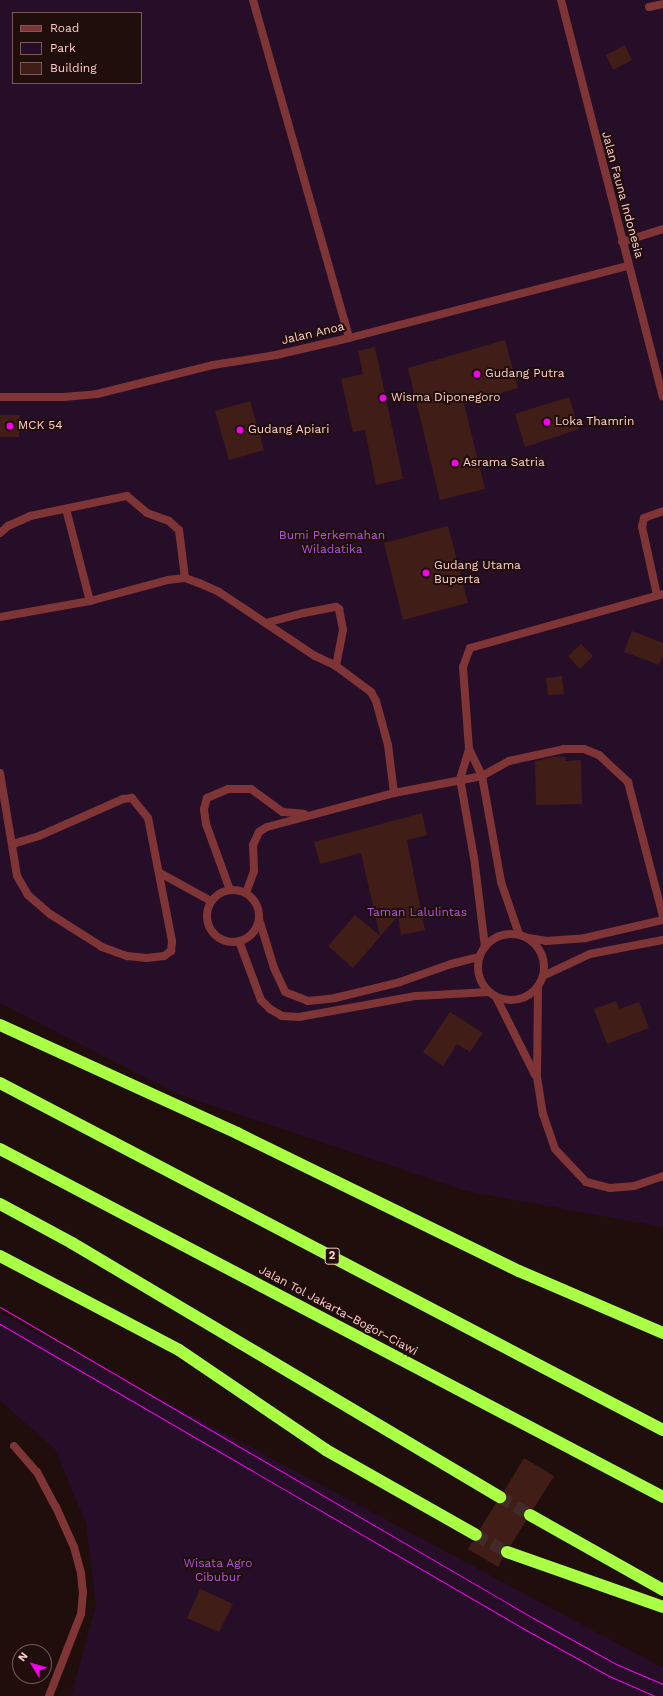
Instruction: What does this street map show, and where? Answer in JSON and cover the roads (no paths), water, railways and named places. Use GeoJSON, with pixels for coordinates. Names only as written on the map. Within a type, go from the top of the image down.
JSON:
{"type":"FeatureCollection","features":[{"type":"Feature","properties":{"kind":"highway"},"geometry":{"type":"LineString","coordinates":[[0,1025],[237,1133],[519,1271],[663,1333]]}},
{"type":"Feature","properties":{"kind":"highway","name":"2"},"geometry":{"type":"LineString","coordinates":[[0,1083],[663,1430]]}},
{"type":"Feature","properties":{"kind":"highway","name":"Jalan Tol Jakarta–Bogor–Ciawi"},"geometry":{"type":"LineString","coordinates":[[0,1150],[663,1497]]}},
{"type":"Feature","properties":{"kind":"highway"},"geometry":{"type":"LineString","coordinates":[[0,1204],[79,1247],[500,1497]]}},
{"type":"Feature","properties":{"kind":"highway"},"geometry":{"type":"LineString","coordinates":[[0,1256],[179,1350],[326,1450],[476,1535]]}},
{"type":"Feature","properties":{"kind":"highway"},"geometry":{"type":"LineString","coordinates":[[530,1515],[663,1590]]}},
{"type":"Feature","properties":{"kind":"highway"},"geometry":{"type":"LineString","coordinates":[[506,1552],[663,1606]]}},
{"type":"Feature","properties":{"kind":"street"},"geometry":{"type":"LineString","coordinates":[[253,0],[349,338]]}},
{"type":"Feature","properties":{"kind":"street","name":"Jalan Fauna Indonesia"},"geometry":{"type":"LineString","coordinates":[[561,0],[628,266],[663,396]]}},
{"type":"Feature","properties":{"kind":"street"},"geometry":{"type":"LineString","coordinates":[[649,7],[663,4]]}},
{"type":"Feature","properties":{"kind":"street"},"geometry":{"type":"LineString","coordinates":[[622,242],[663,229]]}},
{"type":"Feature","properties":{"kind":"street","name":"Jalan Anoa"},"geometry":{"type":"LineString","coordinates":[[0,397],[64,397],[97,394],[213,364],[276,355],[349,338],[628,266]]}},
{"type":"Feature","properties":{"kind":"street"},"geometry":{"type":"LineString","coordinates":[[0,533],[8,526],[30,516],[120,497],[131,498],[147,513],[169,521],[180,530],[185,578]]}},
{"type":"Feature","properties":{"kind":"street"},"geometry":{"type":"LineString","coordinates":[[66,509],[90,601]]}},
{"type":"Feature","properties":{"kind":"street"},"geometry":{"type":"LineString","coordinates":[[485,947],[474,858],[460,779],[469,749],[463,667],[470,648],[660,594],[642,527],[644,518],[663,511]]}},
{"type":"Feature","properties":{"kind":"street"},"geometry":{"type":"LineString","coordinates":[[0,617],[90,601],[135,587],[185,578],[219,592],[315,656],[336,666],[364,686],[376,701],[388,745],[394,793]]}},
{"type":"Feature","properties":{"kind":"street"},"geometry":{"type":"LineString","coordinates":[[266,624],[304,613],[336,607],[339,609],[343,630],[336,666]]}},
{"type":"Feature","properties":{"kind":"street"},"geometry":{"type":"LineString","coordinates":[[246,893],[254,871],[252,851],[259,832],[267,827],[394,793],[460,779],[482,776],[509,761],[564,748],[584,749],[598,755],[628,782],[663,916]]}},
{"type":"Feature","properties":{"kind":"street"},"geometry":{"type":"LineString","coordinates":[[469,749],[482,776],[501,882],[519,934]]}},
{"type":"Feature","properties":{"kind":"street"},"geometry":{"type":"LineString","coordinates":[[0,773],[13,844],[17,876],[28,895],[85,937],[102,947],[127,956],[147,958],[164,956],[171,951],[172,940],[148,818],[132,798],[123,799],[39,836],[13,844]]}},
{"type":"Feature","properties":{"kind":"street"},"geometry":{"type":"LineString","coordinates":[[230,890],[206,824],[204,809],[207,798],[228,789],[251,789],[283,812],[309,815]]}},
{"type":"Feature","properties":{"kind":"street"},"geometry":{"type":"LineString","coordinates":[[160,874],[212,900]]}},
{"type":"Feature","properties":{"kind":"street"},"geometry":{"type":"LineString","coordinates":[[259,919],[252,934],[239,941],[225,941],[214,934],[206,918],[212,900],[230,890],[246,893],[256,904],[259,919],[276,974],[285,992],[308,1001],[335,998],[400,982],[452,964],[479,958]]}},
{"type":"Feature","properties":{"kind":"street"},"geometry":{"type":"LineString","coordinates":[[537,1077],[493,995],[479,976],[479,958],[485,947],[500,936],[519,934],[528,938],[546,940],[585,938],[663,920]]}},
{"type":"Feature","properties":{"kind":"street"},"geometry":{"type":"LineString","coordinates":[[528,938],[540,950],[544,963],[543,976],[538,987],[537,1077],[543,1114],[555,1149],[586,1182],[610,1188],[634,1186],[663,1176]]}},
{"type":"Feature","properties":{"kind":"street"},"geometry":{"type":"LineString","coordinates":[[543,976],[590,954],[663,940]]}},
{"type":"Feature","properties":{"kind":"street"},"geometry":{"type":"LineString","coordinates":[[239,941],[261,1000],[270,1009],[282,1016],[299,1017],[416,996],[493,995],[518,1000],[538,987]]}},
{"type":"Feature","properties":{"kind":"street"},"geometry":{"type":"LineString","coordinates":[[14,1446],[37,1472],[56,1507],[74,1547],[81,1574],[83,1592],[81,1614],[48,1696]]}},
{"type":"Feature","properties":{"kind":"tunnel"},"geometry":{"type":"LineString","coordinates":[[500,1497],[530,1515]]}},
{"type":"Feature","properties":{"kind":"tunnel"},"geometry":{"type":"LineString","coordinates":[[476,1535],[507,1552]]}},
{"type":"Feature","properties":{"kind":"tram line"},"geometry":{"type":"LineString","coordinates":[[0,1307],[533,1618],[616,1664],[663,1684]]}},
{"type":"Feature","properties":{"kind":"tram line"},"geometry":{"type":"LineString","coordinates":[[0,1324],[526,1630],[609,1676],[655,1696]]}},
{"type":"Feature","properties":{"kind":"place","name":"Gudang Putra"},"geometry":{"type":"Point","coordinates":[477,374]}},
{"type":"Feature","properties":{"kind":"place","name":"Wisma Diponegoro"},"geometry":{"type":"Point","coordinates":[383,398]}},
{"type":"Feature","properties":{"kind":"place","name":"Loka Thamrin"},"geometry":{"type":"Point","coordinates":[547,422]}},
{"type":"Feature","properties":{"kind":"place","name":"MCK 54"},"geometry":{"type":"Point","coordinates":[10,426]}},
{"type":"Feature","properties":{"kind":"place","name":"Gudang Apiari"},"geometry":{"type":"Point","coordinates":[240,430]}},
{"type":"Feature","properties":{"kind":"place","name":"Asrama Satria"},"geometry":{"type":"Point","coordinates":[455,463]}},
{"type":"Feature","properties":{"kind":"place","name":"Gudang Utama Buperta"},"geometry":{"type":"Point","coordinates":[426,573]}},
{"type":"Feature","properties":{"kind":"park label","name":"Bumi Perkemahan Wiladatika"},"geometry":{"type":"Point","coordinates":[332,543]}},
{"type":"Feature","properties":{"kind":"park label","name":"Taman Lalulintas"},"geometry":{"type":"Point","coordinates":[417,913]}},
{"type":"Feature","properties":{"kind":"park label","name":"Wisata Agro Cibubur"},"geometry":{"type":"Point","coordinates":[218,1571]}}]}
